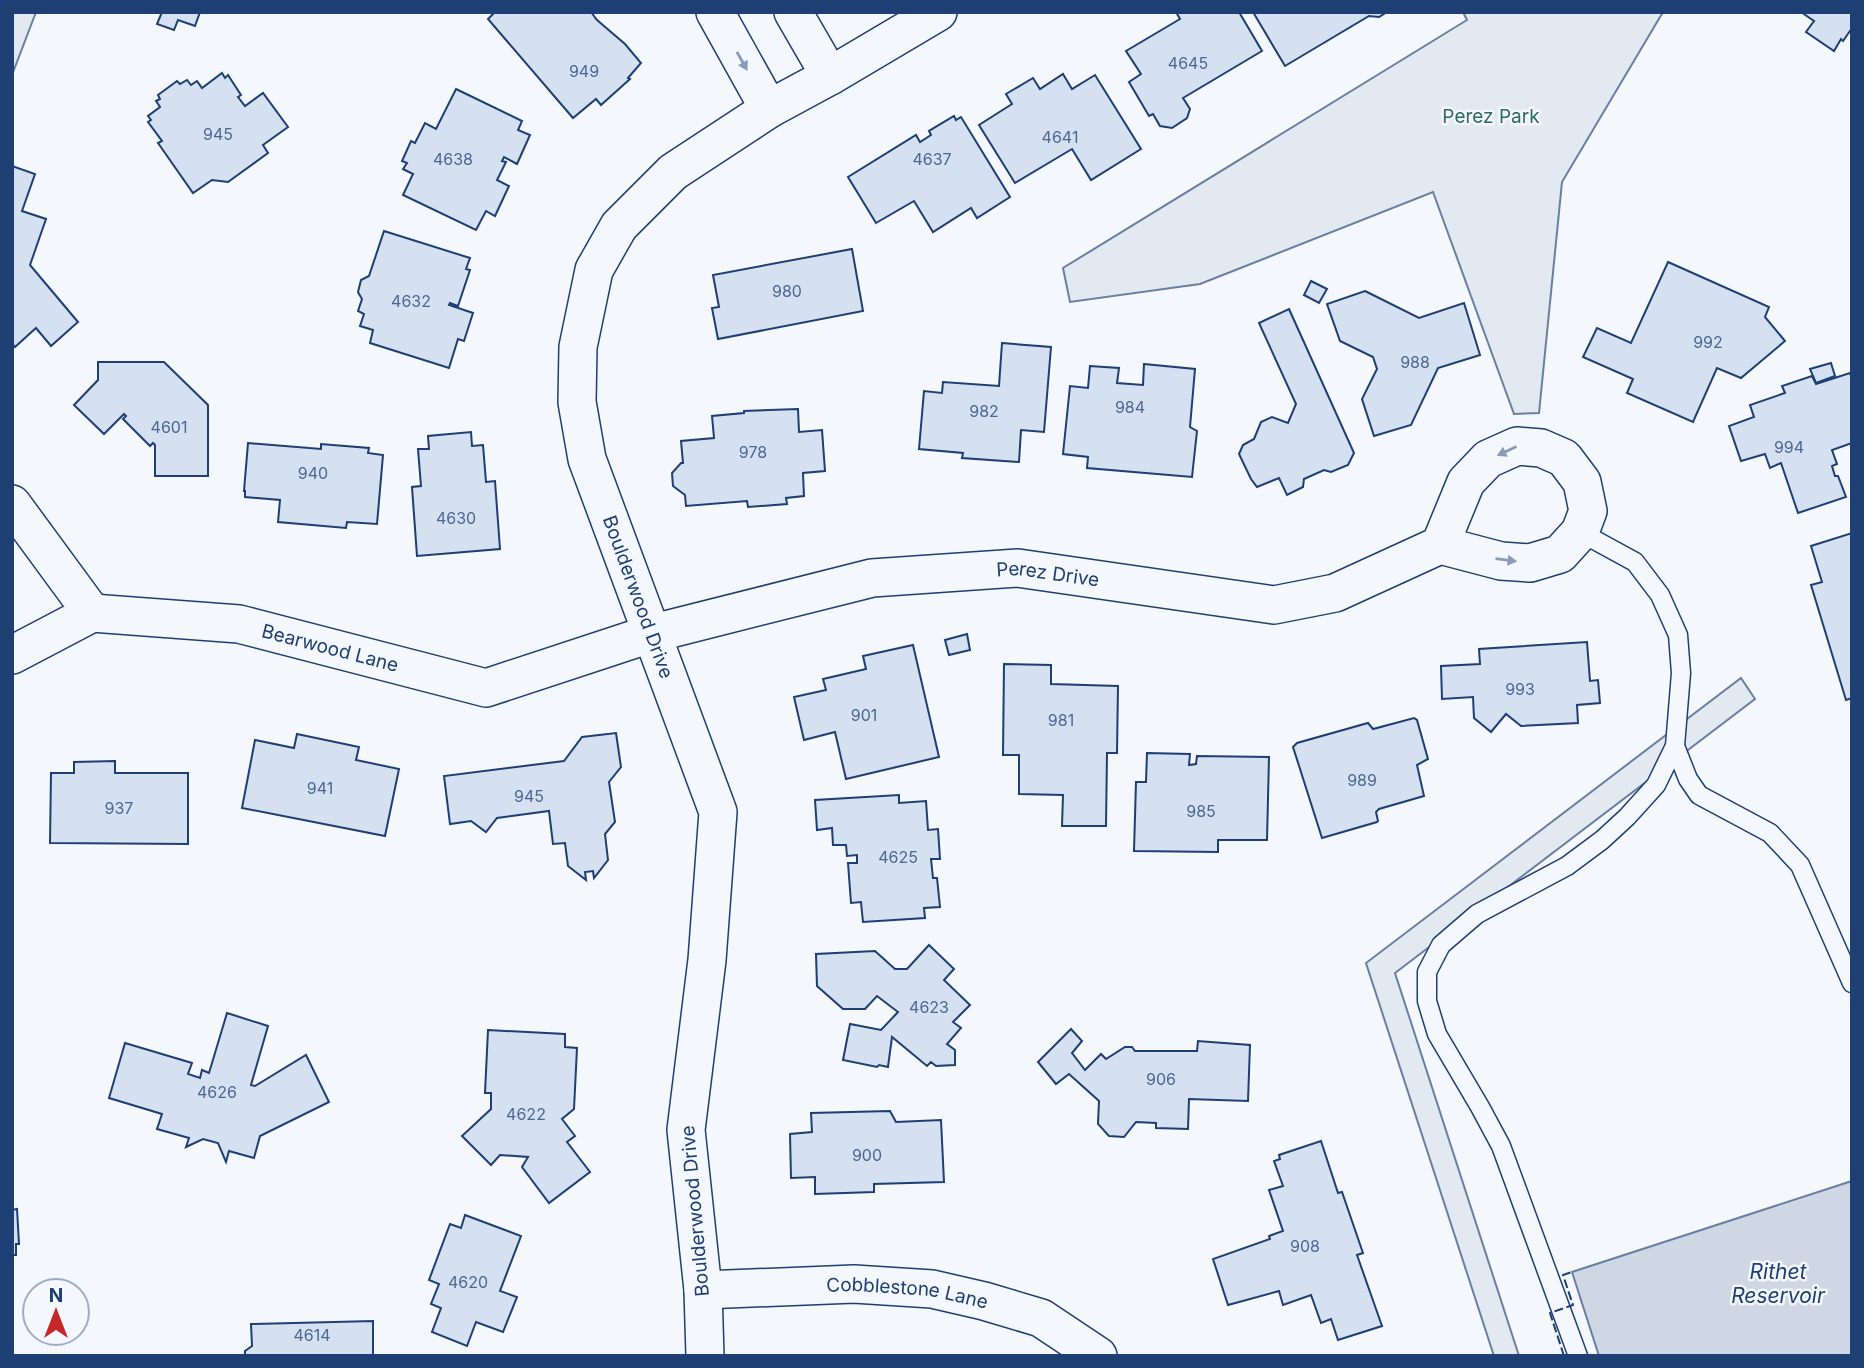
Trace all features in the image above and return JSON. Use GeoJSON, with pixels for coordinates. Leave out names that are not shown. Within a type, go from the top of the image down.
{"type":"FeatureCollection","features":[{"type":"Feature","properties":{"kind":"street"},"geometry":{"type":"LineString","coordinates":[[715,12],[769,109]]}},
{"type":"Feature","properties":{"kind":"street"},"geometry":{"type":"LineString","coordinates":[[793,12],[830,76]]}},
{"type":"Feature","properties":{"kind":"street","name":"Boulderwood Drive"},"geometry":{"type":"LineString","coordinates":[[705,1356],[702,1290],[686,1130],[706,960],[718,812],[587,459],[577,402],[578,347],[594,270],[620,226],[673,172],[769,109],[938,12]]}},
{"type":"Feature","properties":{"kind":"street"},"geometry":{"type":"LineString","coordinates":[[1517,446],[1541,448],[1564,458],[1582,482],[1588,511],[1580,532],[1560,554],[1530,563],[1501,561],[1440,545],[1466,482],[1488,459],[1517,446]]}},
{"type":"Feature","properties":{"kind":"street"},"geometry":{"type":"LineString","coordinates":[[12,503],[92,614],[12,655]]}},
{"type":"Feature","properties":{"kind":"street","name":"Perez Drive"},"geometry":{"type":"LineString","coordinates":[[650,634],[872,578],[1018,568],[1274,605],[1335,593],[1440,545]]}},
{"type":"Feature","properties":{"kind":"street","name":"Bearwood Lane"},"geometry":{"type":"LineString","coordinates":[[92,614],[239,624],[486,688],[650,634]]}},
{"type":"Feature","properties":{"kind":"street","name":"Cobblestone Lane"},"geometry":{"type":"LineString","coordinates":[[702,1290],[854,1284],[932,1289],[1041,1318],[1098,1356]]}},
{"type":"Feature","properties":{"kind":"lane"},"geometry":{"type":"LineString","coordinates":[[1578,1356],[1501,1146],[1437,1034],[1427,1001],[1427,972],[1441,945],[1476,914],[1567,866],[1602,840],[1656,785],[1675,746],[1681,673],[1678,635],[1660,594],[1636,562],[1580,532]]}},
{"type":"Feature","properties":{"kind":"lane"},"geometry":{"type":"LineString","coordinates":[[1675,746],[1688,779],[1699,794],[1770,833],[1800,866],[1852,983]]}},
{"type":"Feature","properties":{"kind":"green space"},"geometry":{"type":"Polygon","coordinates":[[[12,12],[36,12],[12,75],[12,12]]]}},
{"type":"Feature","properties":{"kind":"green space","name":"Perez Park"},"geometry":{"type":"Polygon","coordinates":[[[1463,12],[1663,12],[1562,182],[1539,413],[1514,414],[1433,192],[1200,284],[1070,302],[1063,268],[1467,20],[1463,12]]]}},
{"type":"Feature","properties":{"kind":"green space"},"geometry":{"type":"Polygon","coordinates":[[[1741,678],[1755,699],[1395,973],[1519,1356],[1494,1356],[1366,963],[1741,678]]]}},
{"type":"Feature","properties":{"kind":"water","name":"Rithet Reservoir"},"geometry":{"type":"Polygon","coordinates":[[[1852,1181],[1852,1356],[1599,1356],[1572,1272],[1852,1181]]]}},
{"type":"Feature","properties":{"kind":"building"},"geometry":{"type":"Polygon","coordinates":[[[162,12],[200,12],[195,26],[178,20],[174,30],[157,24],[162,12]]]}},
{"type":"Feature","properties":{"kind":"building"},"geometry":{"type":"Polygon","coordinates":[[[495,12],[591,12],[641,63],[628,78],[630,79],[601,105],[596,99],[573,118],[488,19],[495,12]]]}},
{"type":"Feature","properties":{"kind":"building"},"geometry":{"type":"Polygon","coordinates":[[[1176,12],[1239,12],[1262,51],[1183,98],[1190,109],[1187,118],[1172,128],[1160,126],[1153,114],[1149,116],[1129,82],[1141,74],[1126,51],[1180,19],[1176,12]]]}},
{"type":"Feature","properties":{"kind":"building"},"geometry":{"type":"Polygon","coordinates":[[[1253,12],[1387,12],[1379,17],[1369,16],[1285,66],[1253,12]]]}},
{"type":"Feature","properties":{"kind":"building"},"geometry":{"type":"Polygon","coordinates":[[[1801,12],[1852,12],[1852,28],[1834,51],[1806,32],[1814,21],[1801,12]]]}},
{"type":"Feature","properties":{"kind":"building"},"geometry":{"type":"Polygon","coordinates":[[[222,73],[225,78],[228,75],[245,106],[263,93],[288,127],[263,145],[268,153],[228,182],[212,180],[193,193],[158,143],[162,141],[148,122],[151,120],[148,116],[160,107],[156,101],[160,99],[158,95],[177,81],[180,84],[187,80],[191,85],[197,81],[202,88],[222,73]]]}},
{"type":"Feature","properties":{"kind":"building"},"geometry":{"type":"Polygon","coordinates":[[[1063,74],[1072,89],[1095,75],[1141,149],[1091,180],[1072,149],[1015,183],[979,125],[1012,104],[1006,94],[1033,78],[1040,89],[1063,74]]]}},
{"type":"Feature","properties":{"kind":"building"},"geometry":{"type":"Polygon","coordinates":[[[456,89],[522,121],[518,130],[530,135],[517,164],[504,157],[502,161],[506,162],[497,180],[509,186],[495,216],[486,211],[476,230],[403,195],[413,174],[403,169],[407,163],[402,161],[411,141],[415,143],[425,123],[436,129],[456,89]]]}},
{"type":"Feature","properties":{"kind":"building"},"geometry":{"type":"Polygon","coordinates":[[[954,116],[956,120],[961,117],[1010,197],[977,218],[971,208],[933,232],[914,201],[876,223],[848,177],[916,135],[920,142],[931,135],[929,131],[954,116]]]}},
{"type":"Feature","properties":{"kind":"building"},"geometry":{"type":"Polygon","coordinates":[[[12,166],[35,174],[22,211],[46,219],[30,265],[78,322],[51,346],[36,328],[15,347],[12,343],[12,166]]]}},
{"type":"Feature","properties":{"kind":"building"},"geometry":{"type":"Polygon","coordinates":[[[384,231],[470,258],[466,269],[470,270],[458,306],[449,305],[473,313],[464,341],[458,339],[449,368],[370,343],[373,330],[360,326],[364,314],[358,311],[362,299],[358,292],[361,280],[369,276],[384,231]]]}},
{"type":"Feature","properties":{"kind":"building"},"geometry":{"type":"Polygon","coordinates":[[[852,249],[863,311],[718,339],[712,308],[719,307],[713,275],[852,249]]]}},
{"type":"Feature","properties":{"kind":"building"},"geometry":{"type":"Polygon","coordinates":[[[1668,262],[1769,307],[1765,317],[1785,341],[1741,378],[1717,368],[1693,422],[1627,393],[1633,379],[1583,357],[1597,328],[1631,343],[1668,262]]]}},
{"type":"Feature","properties":{"kind":"building"},"geometry":{"type":"Polygon","coordinates":[[[1311,281],[1327,289],[1319,303],[1304,295],[1311,281]]]}},
{"type":"Feature","properties":{"kind":"building"},"geometry":{"type":"Polygon","coordinates":[[[1365,291],[1419,318],[1464,303],[1480,355],[1438,368],[1411,425],[1374,436],[1362,399],[1377,369],[1373,357],[1340,341],[1327,304],[1365,291]]]}},
{"type":"Feature","properties":{"kind":"building"},"geometry":{"type":"Polygon","coordinates":[[[1289,309],[1354,453],[1348,465],[1331,472],[1324,470],[1304,479],[1303,487],[1287,495],[1279,478],[1257,487],[1239,454],[1243,445],[1254,439],[1261,422],[1272,417],[1288,423],[1296,404],[1259,323],[1289,309]]]}},
{"type":"Feature","properties":{"kind":"building"},"geometry":{"type":"Polygon","coordinates":[[[1002,343],[1051,347],[1044,432],[1021,430],[1019,462],[962,458],[963,453],[919,449],[924,391],[942,393],[943,382],[999,386],[1002,343]]]}},
{"type":"Feature","properties":{"kind":"building"},"geometry":{"type":"Polygon","coordinates":[[[98,362],[164,362],[208,405],[208,476],[155,476],[155,445],[153,443],[150,446],[123,419],[126,416],[124,414],[104,434],[74,405],[98,380],[98,362]]]}},
{"type":"Feature","properties":{"kind":"building"},"geometry":{"type":"Polygon","coordinates":[[[1831,363],[1835,376],[1816,383],[1810,369],[1831,363]]]}},
{"type":"Feature","properties":{"kind":"building"},"geometry":{"type":"Polygon","coordinates":[[[1144,364],[1195,369],[1190,427],[1197,431],[1192,477],[1087,468],[1088,457],[1063,454],[1070,386],[1088,388],[1090,366],[1119,368],[1117,383],[1143,385],[1144,364]]]}},
{"type":"Feature","properties":{"kind":"building"},"geometry":{"type":"Polygon","coordinates":[[[1850,373],[1852,443],[1832,450],[1837,464],[1832,466],[1846,497],[1798,513],[1781,463],[1770,468],[1765,454],[1741,461],[1729,426],[1754,417],[1750,405],[1785,393],[1782,386],[1812,376],[1816,384],[1850,373]]]}},
{"type":"Feature","properties":{"kind":"building"},"geometry":{"type":"Polygon","coordinates":[[[798,409],[799,432],[822,430],[825,471],[803,473],[804,496],[786,498],[787,504],[748,507],[747,501],[686,506],[685,495],[673,486],[672,473],[683,463],[681,441],[714,438],[712,416],[744,411],[798,409]]]}},
{"type":"Feature","properties":{"kind":"building"},"geometry":{"type":"Polygon","coordinates":[[[471,432],[472,446],[483,445],[486,482],[495,481],[500,549],[417,556],[412,487],[421,486],[418,449],[429,449],[428,436],[471,432]]]}},
{"type":"Feature","properties":{"kind":"building"},"geometry":{"type":"Polygon","coordinates":[[[248,443],[321,449],[321,444],[369,448],[368,453],[383,455],[377,524],[347,522],[346,528],[278,522],[280,500],[245,497],[248,443]]]}},
{"type":"Feature","properties":{"kind":"building"},"geometry":{"type":"Polygon","coordinates":[[[1852,533],[1852,698],[1846,700],[1811,585],[1822,582],[1811,546],[1852,533]]]}},
{"type":"Feature","properties":{"kind":"building"},"geometry":{"type":"Polygon","coordinates":[[[967,634],[970,650],[949,655],[945,640],[967,634]]]}},
{"type":"Feature","properties":{"kind":"building"},"geometry":{"type":"Polygon","coordinates":[[[1587,642],[1590,681],[1598,680],[1600,703],[1577,705],[1578,723],[1521,726],[1506,714],[1491,732],[1474,718],[1473,697],[1442,699],[1441,666],[1480,664],[1479,649],[1587,642]]]}},
{"type":"Feature","properties":{"kind":"building"},"geometry":{"type":"Polygon","coordinates":[[[913,645],[939,757],[846,779],[835,732],[804,740],[794,697],[826,690],[823,679],[866,669],[863,656],[913,645]]]}},
{"type":"Feature","properties":{"kind":"building"},"geometry":{"type":"Polygon","coordinates":[[[1004,664],[1051,665],[1051,684],[1118,686],[1117,753],[1107,753],[1106,826],[1062,826],[1063,795],[1019,794],[1019,755],[1003,755],[1004,664]]]}},
{"type":"Feature","properties":{"kind":"building"},"geometry":{"type":"Polygon","coordinates":[[[1414,718],[1417,720],[1428,759],[1417,765],[1424,796],[1379,809],[1376,812],[1377,822],[1322,838],[1293,747],[1297,743],[1368,723],[1373,729],[1414,718]]]}},
{"type":"Feature","properties":{"kind":"building"},"geometry":{"type":"Polygon","coordinates":[[[616,733],[621,767],[609,782],[615,822],[605,834],[608,860],[594,878],[593,871],[585,872],[586,880],[568,866],[565,843],[553,844],[549,811],[497,818],[486,832],[471,821],[450,824],[444,776],[564,761],[582,737],[616,733]]]}},
{"type":"Feature","properties":{"kind":"building"},"geometry":{"type":"Polygon","coordinates":[[[297,734],[359,747],[356,760],[399,769],[385,836],[242,808],[255,740],[294,748],[297,734]]]}},
{"type":"Feature","properties":{"kind":"building"},"geometry":{"type":"Polygon","coordinates":[[[1147,753],[1190,754],[1189,765],[1196,764],[1197,756],[1269,757],[1267,840],[1218,840],[1218,852],[1134,851],[1136,782],[1146,782],[1147,753]]]}},
{"type":"Feature","properties":{"kind":"building"},"geometry":{"type":"Polygon","coordinates":[[[115,761],[115,773],[188,773],[188,844],[50,843],[51,773],[74,773],[74,762],[115,761]]]}},
{"type":"Feature","properties":{"kind":"building"},"geometry":{"type":"Polygon","coordinates":[[[899,795],[899,803],[926,801],[928,830],[938,829],[940,859],[931,859],[933,878],[937,878],[940,907],[924,908],[925,918],[863,922],[861,902],[851,903],[848,863],[857,863],[857,855],[847,856],[846,845],[833,845],[832,828],[817,830],[815,800],[899,795]]]}},
{"type":"Feature","properties":{"kind":"building"},"geometry":{"type":"Polygon","coordinates":[[[929,945],[954,969],[944,980],[970,1005],[953,1022],[961,1028],[947,1044],[955,1050],[955,1065],[936,1066],[931,1062],[927,1066],[892,1037],[888,1067],[843,1060],[850,1024],[881,1030],[898,1012],[877,996],[865,1009],[843,1009],[817,986],[816,954],[875,951],[895,969],[907,969],[929,945]]]}},
{"type":"Feature","properties":{"kind":"building"},"geometry":{"type":"Polygon","coordinates":[[[227,1013],[268,1026],[251,1085],[255,1086],[306,1055],[329,1102],[260,1136],[254,1158],[229,1151],[226,1162],[218,1143],[203,1139],[186,1147],[189,1138],[157,1129],[162,1114],[109,1098],[125,1043],[192,1063],[188,1074],[200,1078],[202,1070],[209,1073],[227,1013]]]}},
{"type":"Feature","properties":{"kind":"building"},"geometry":{"type":"Polygon","coordinates":[[[1071,1029],[1082,1041],[1072,1053],[1085,1070],[1101,1054],[1106,1059],[1125,1047],[1132,1047],[1135,1051],[1197,1051],[1198,1041],[1250,1045],[1248,1101],[1189,1099],[1188,1129],[1156,1128],[1156,1123],[1136,1122],[1124,1137],[1109,1136],[1098,1124],[1099,1101],[1069,1074],[1056,1084],[1038,1062],[1071,1029]]]}},
{"type":"Feature","properties":{"kind":"building"},"geometry":{"type":"Polygon","coordinates":[[[488,1030],[565,1034],[565,1047],[577,1048],[574,1109],[562,1119],[575,1136],[567,1142],[590,1172],[549,1203],[522,1167],[528,1157],[500,1155],[491,1165],[462,1136],[491,1109],[491,1093],[485,1093],[488,1030]]]}},
{"type":"Feature","properties":{"kind":"building"},"geometry":{"type":"Polygon","coordinates":[[[890,1111],[896,1122],[941,1120],[944,1182],[874,1184],[874,1192],[815,1194],[815,1177],[791,1178],[790,1134],[812,1132],[811,1113],[890,1111]]]}},
{"type":"Feature","properties":{"kind":"building"},"geometry":{"type":"Polygon","coordinates":[[[1321,1141],[1338,1193],[1342,1192],[1363,1253],[1357,1255],[1382,1326],[1338,1340],[1331,1319],[1321,1323],[1311,1295],[1283,1305],[1279,1291],[1228,1305],[1213,1259],[1270,1239],[1269,1236],[1283,1231],[1269,1190],[1283,1186],[1274,1161],[1280,1159],[1279,1155],[1321,1141]]]}},
{"type":"Feature","properties":{"kind":"building"},"geometry":{"type":"Polygon","coordinates":[[[17,1209],[19,1244],[16,1244],[16,1255],[12,1255],[12,1210],[17,1209]]]}},
{"type":"Feature","properties":{"kind":"building"},"geometry":{"type":"Polygon","coordinates":[[[465,1215],[521,1236],[500,1291],[517,1297],[503,1332],[476,1322],[467,1346],[432,1332],[441,1308],[431,1304],[439,1284],[429,1280],[450,1224],[461,1228],[465,1215]]]}},
{"type":"Feature","properties":{"kind":"building"},"geometry":{"type":"Polygon","coordinates":[[[373,1321],[373,1356],[245,1356],[245,1351],[252,1346],[251,1324],[373,1321]]]}},
{"type":"Feature","properties":{"kind":"fence"},"geometry":{"type":"LineString","coordinates":[[1564,1356],[1550,1313],[1573,1305],[1563,1275],[1572,1272]]}}]}
